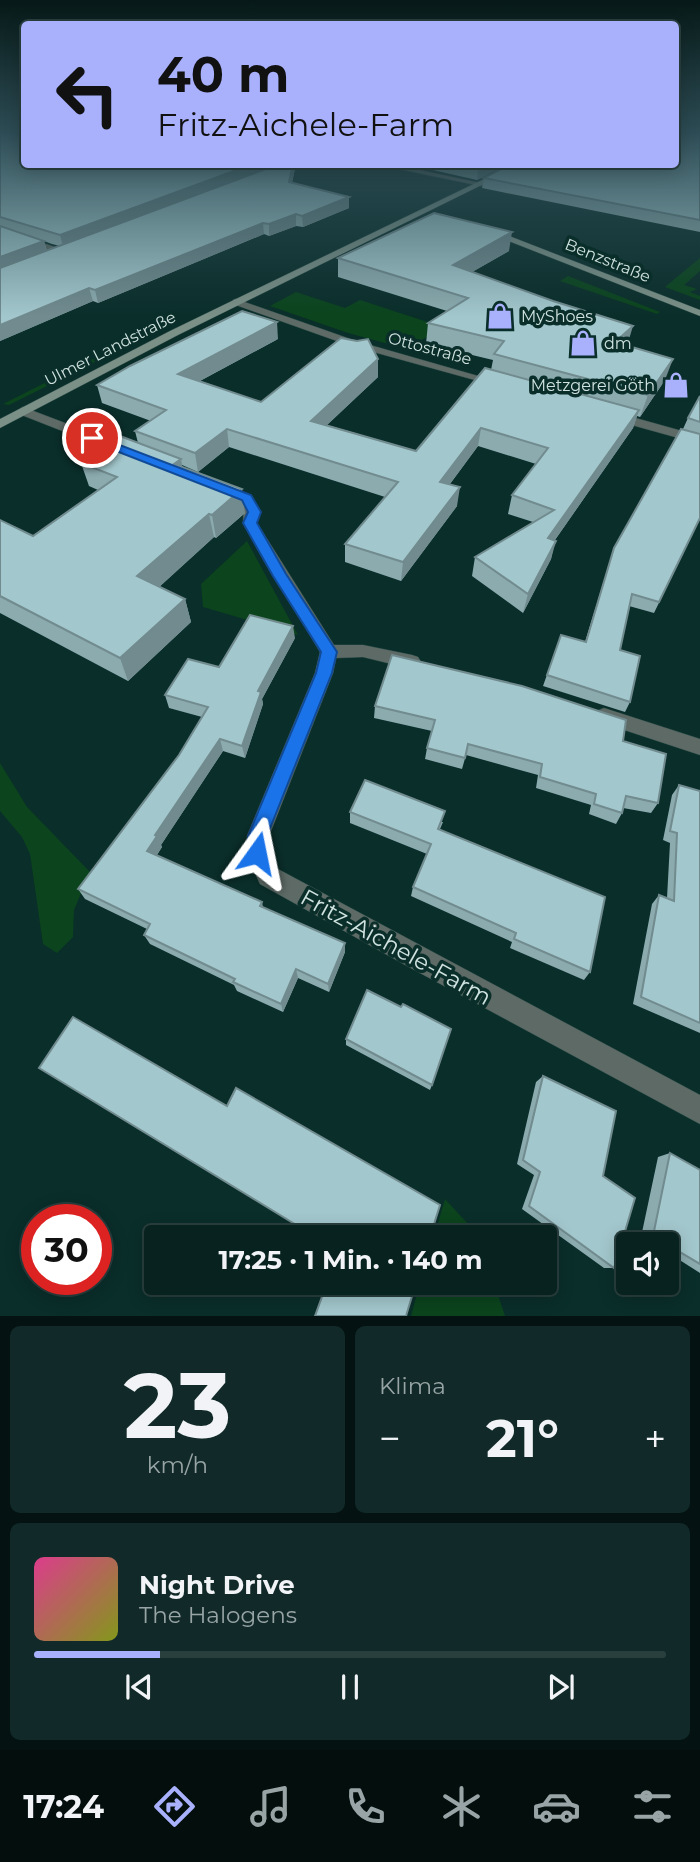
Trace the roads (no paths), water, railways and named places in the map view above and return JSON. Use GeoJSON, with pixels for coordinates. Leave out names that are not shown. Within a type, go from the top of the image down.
{"type":"FeatureCollection","features":[{"type":"Feature","properties":{"kind":"street","name":"Ulmer Landstraße"},"geometry":{"type":"LineString","coordinates":[[0,424],[236,302],[460,194]]}},
{"type":"Feature","properties":{"kind":"street"},"geometry":{"type":"LineString","coordinates":[[423,213],[440,217]]}},
{"type":"Feature","properties":{"kind":"street","name":"Benzstraße"},"geometry":{"type":"LineString","coordinates":[[484,229],[508,236],[700,313]]}},
{"type":"Feature","properties":{"kind":"street"},"geometry":{"type":"LineString","coordinates":[[0,231],[64,253]]}},
{"type":"Feature","properties":{"kind":"street"},"geometry":{"type":"LineString","coordinates":[[51,258],[74,248]]}},
{"type":"Feature","properties":{"kind":"street","name":"Ottostraße"},"geometry":{"type":"LineString","coordinates":[[236,302],[352,343],[506,385]]}},
{"type":"Feature","properties":{"kind":"street"},"geometry":{"type":"LineString","coordinates":[[23,411],[144,458]]}},
{"type":"Feature","properties":{"kind":"street"},"geometry":{"type":"LineString","coordinates":[[596,411],[700,440]]}},
{"type":"Feature","properties":{"kind":"street"},"geometry":{"type":"LineString","coordinates":[[208,483],[247,498],[252,504],[254,512],[250,523],[329,652],[363,651],[431,667]]}},
{"type":"Feature","properties":{"kind":"street","name":"Fritz-Aichele-Farm"},"geometry":{"type":"LineString","coordinates":[[329,652],[324,673],[258,836],[257,853],[268,876],[700,1110]]}},
{"type":"Feature","properties":{"kind":"street"},"geometry":{"type":"LineString","coordinates":[[587,710],[700,747]]}},
{"type":"Feature","properties":{"kind":"place","name":"MyShoes"},"geometry":{"type":"Point","coordinates":[500,316]}},
{"type":"Feature","properties":{"kind":"place","name":"dm"},"geometry":{"type":"Point","coordinates":[583,343]}},
{"type":"Feature","properties":{"kind":"place","name":"Metzgerei Göth"},"geometry":{"type":"Point","coordinates":[676,385]}}]}
